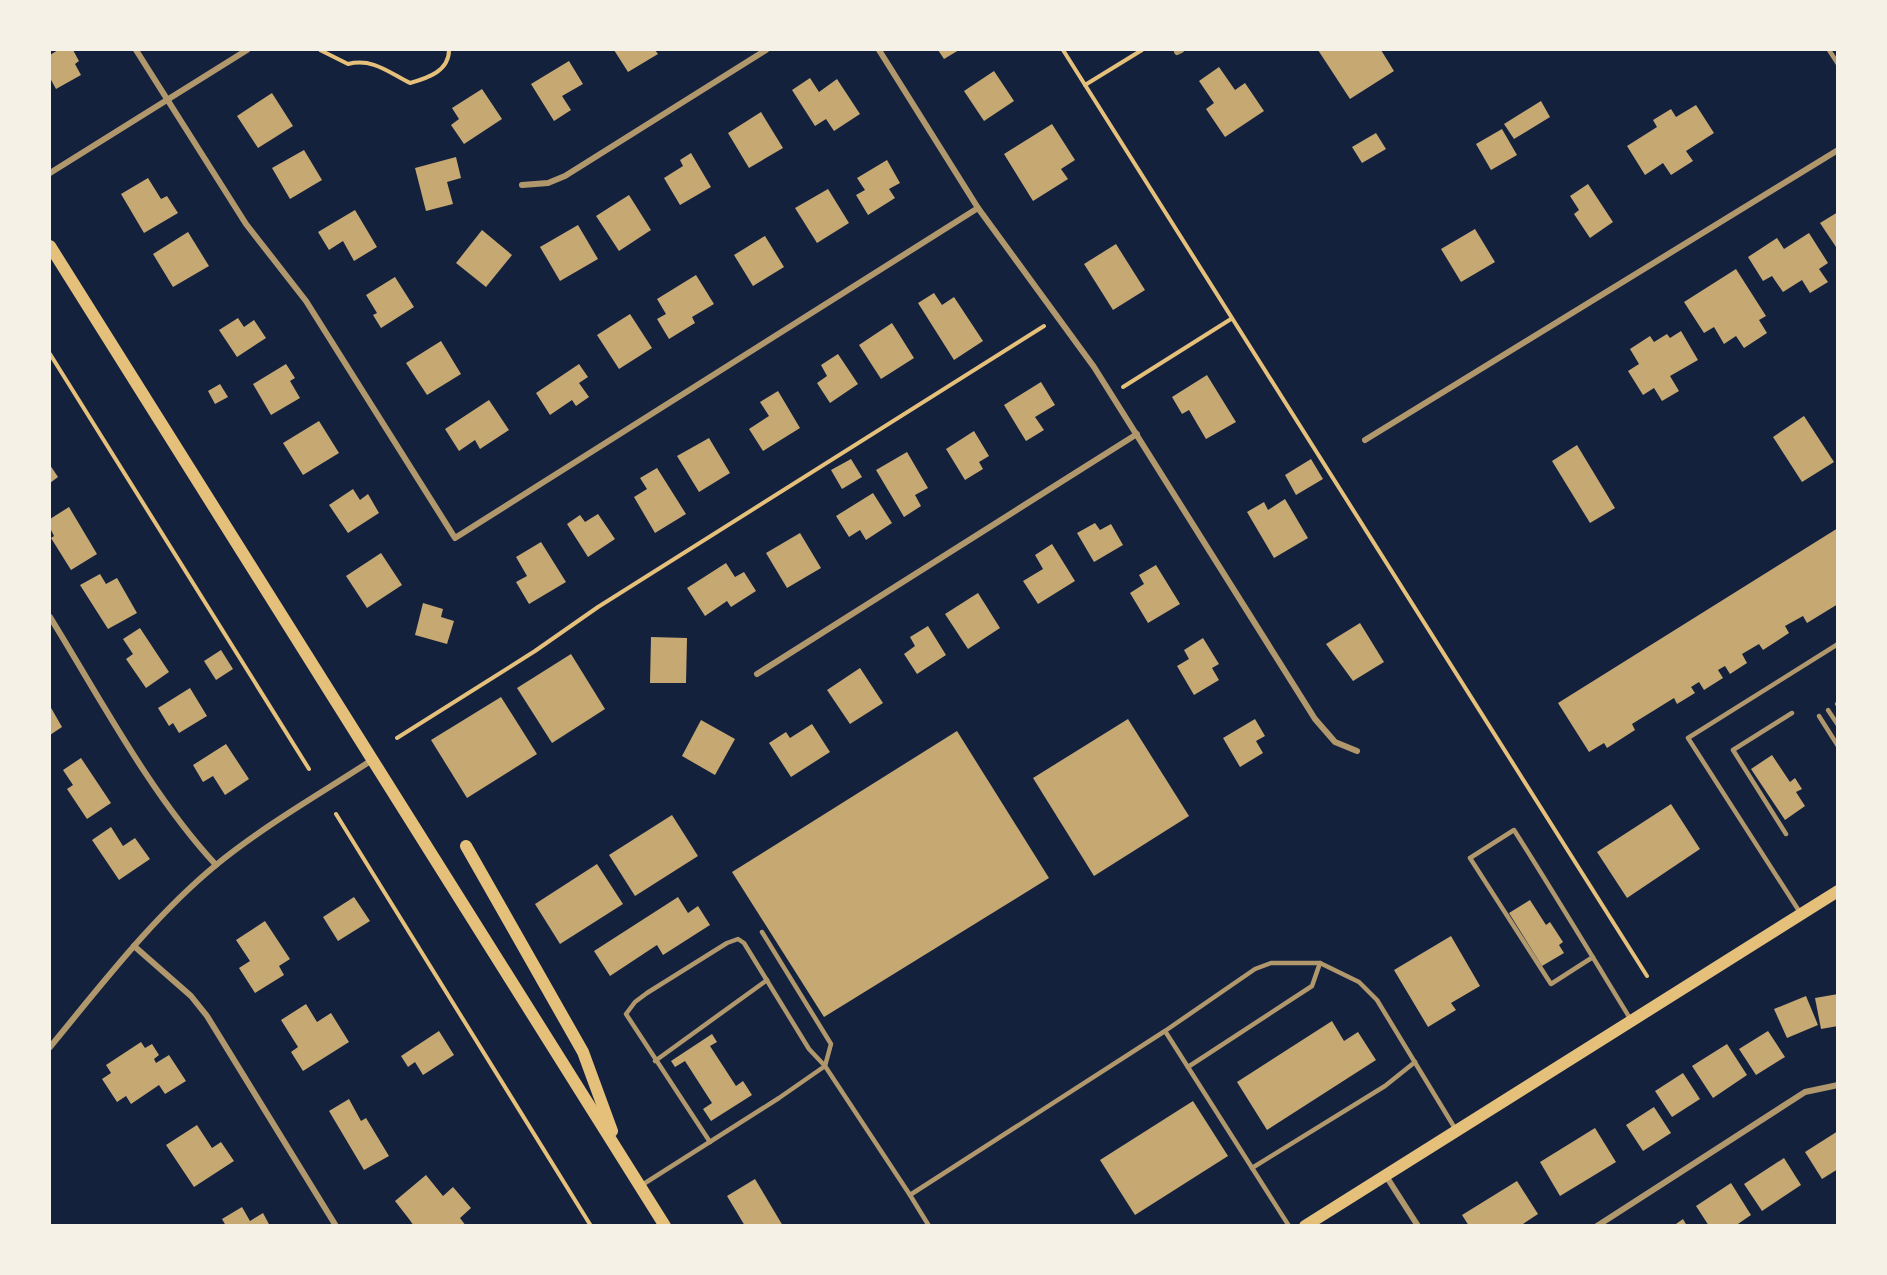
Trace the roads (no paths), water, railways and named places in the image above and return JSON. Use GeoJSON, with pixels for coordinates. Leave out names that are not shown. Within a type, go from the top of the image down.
{"type":"FeatureCollection","features":[{"type":"Feature","properties":{"kind":"main road"},"geometry":{"type":"LineString","coordinates":[[50,246],[665,1226]]}},
{"type":"Feature","properties":{"kind":"main road"},"geometry":{"type":"LineString","coordinates":[[466,846],[583,1052],[620,1155]]}},
{"type":"Feature","properties":{"kind":"main road"},"geometry":{"type":"LineString","coordinates":[[1305,1226],[1838,891]]}},
{"type":"Feature","properties":{"kind":"street"},"geometry":{"type":"LineString","coordinates":[[136,50],[246,224],[306,300],[455,538],[978,208]]}},
{"type":"Feature","properties":{"kind":"street"},"geometry":{"type":"LineString","coordinates":[[50,173],[247,50]]}},
{"type":"Feature","properties":{"kind":"street"},"geometry":{"type":"LineString","coordinates":[[522,185],[548,183],[565,176],[766,50]]}},
{"type":"Feature","properties":{"kind":"street"},"geometry":{"type":"LineString","coordinates":[[879,50],[978,208],[1077,341],[1315,719],[1335,742],[1357,751]]}},
{"type":"Feature","properties":{"kind":"street"},"geometry":{"type":"LineString","coordinates":[[1365,440],[1838,150]]}},
{"type":"Feature","properties":{"kind":"street"},"geometry":{"type":"LineString","coordinates":[[757,674],[1137,434]]}},
{"type":"Feature","properties":{"kind":"street"},"geometry":{"type":"LineString","coordinates":[[50,617],[155,786],[197,844],[216,865]]}},
{"type":"Feature","properties":{"kind":"street"},"geometry":{"type":"LineString","coordinates":[[50,1047],[134,946],[216,865],[269,826],[372,760]]}},
{"type":"Feature","properties":{"kind":"street"},"geometry":{"type":"LineString","coordinates":[[134,946],[191,996],[207,1016],[336,1226]]}},
{"type":"Feature","properties":{"kind":"street"},"geometry":{"type":"LineString","coordinates":[[1597,1226],[1805,1092],[1838,1085]]}},
{"type":"Feature","properties":{"kind":"street"},"geometry":{"type":"LineString","coordinates":[[1385,1174],[1418,1226]]}},
{"type":"Feature","properties":{"kind":"lane"},"geometry":{"type":"LineString","coordinates":[[1829,50],[1838,64]]}},
{"type":"Feature","properties":{"kind":"lane"},"geometry":{"type":"LineString","coordinates":[[1801,914],[1688,738],[1838,644]]}},
{"type":"Feature","properties":{"kind":"lane"},"geometry":{"type":"LineString","coordinates":[[1828,710],[1838,724]]}},
{"type":"Feature","properties":{"kind":"lane"},"geometry":{"type":"LineString","coordinates":[[1786,834],[1733,750],[1792,713]]}},
{"type":"Feature","properties":{"kind":"lane"},"geometry":{"type":"LineString","coordinates":[[1819,716],[1838,746]]}},
{"type":"Feature","properties":{"kind":"lane"},"geometry":{"type":"LineString","coordinates":[[1593,957],[1551,984],[1470,858],[1514,830],[1593,957],[1631,1020]]}},
{"type":"Feature","properties":{"kind":"lane"},"geometry":{"type":"LineString","coordinates":[[640,1187],[825,1065],[831,1044],[762,932]]}},
{"type":"Feature","properties":{"kind":"lane"},"geometry":{"type":"LineString","coordinates":[[710,1142],[626,1014],[635,1002],[727,943],[738,939],[744,943],[809,1049],[825,1065],[929,1226]]}},
{"type":"Feature","properties":{"kind":"lane"},"geometry":{"type":"LineString","coordinates":[[910,1195],[1165,1031],[1255,969],[1271,963],[1320,963],[1359,982],[1377,1000],[1456,1130]]}},
{"type":"Feature","properties":{"kind":"lane"},"geometry":{"type":"LineString","coordinates":[[1188,1067],[1312,986],[1320,963]]}},
{"type":"Feature","properties":{"kind":"lane"},"geometry":{"type":"LineString","coordinates":[[655,1061],[767,980]]}},
{"type":"Feature","properties":{"kind":"lane"},"geometry":{"type":"LineString","coordinates":[[1165,1031],[1289,1226]]}},
{"type":"Feature","properties":{"kind":"lane"},"geometry":{"type":"LineString","coordinates":[[1252,1168],[1385,1086],[1415,1062]]}}]}
